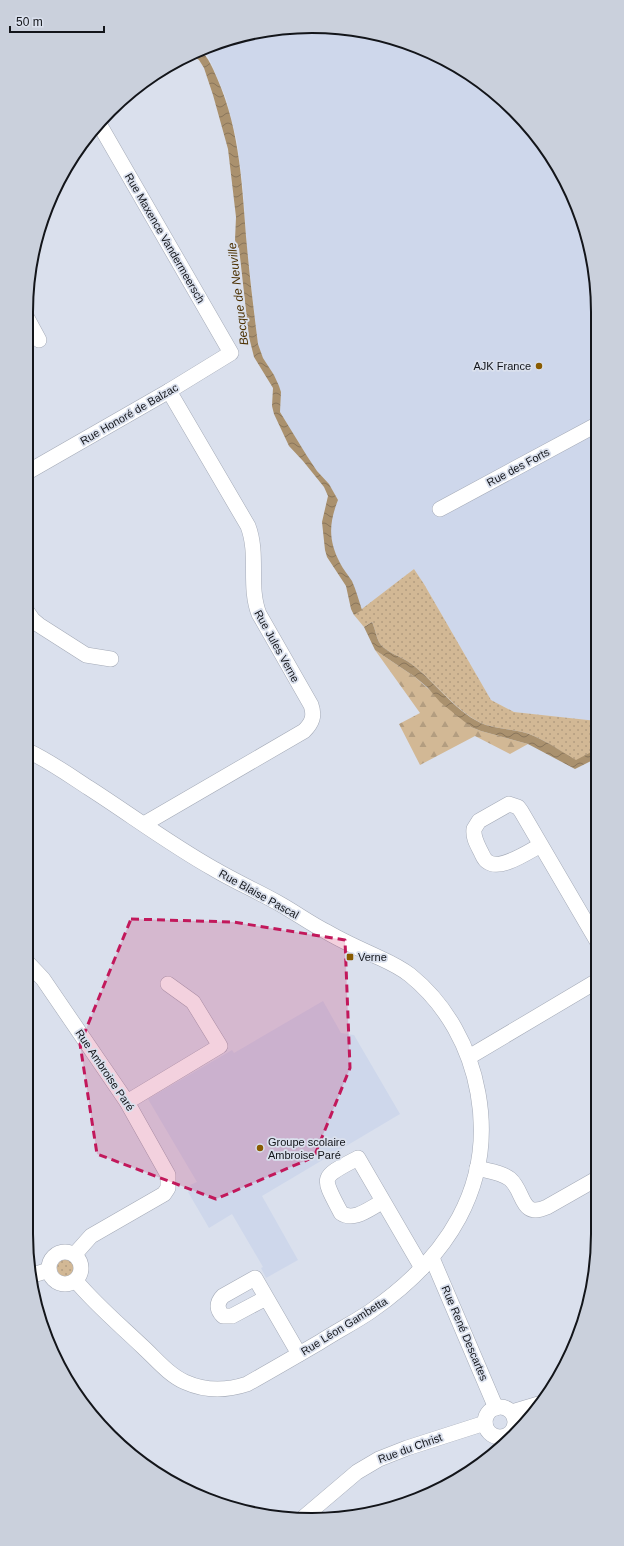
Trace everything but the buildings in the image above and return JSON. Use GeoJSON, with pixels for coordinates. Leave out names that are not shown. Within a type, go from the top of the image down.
{"type":"FeatureCollection","features":[{"type":"Feature","properties":{"kind":"street","name":"Rue Maxence Vandermeersch"},"geometry":{"type":"LineString","coordinates":[[102,128],[231,353]]}},
{"type":"Feature","properties":{"kind":"street"},"geometry":{"type":"LineString","coordinates":[[33,329],[39,340]]}},
{"type":"Feature","properties":{"kind":"street","name":"Rue Honoré de Balzac"},"geometry":{"type":"LineString","coordinates":[[33,469],[169,391],[231,353]]}},
{"type":"Feature","properties":{"kind":"street","name":"Rue Jules Verne"},"geometry":{"type":"LineString","coordinates":[[144,824],[294,737],[309,726],[313,716],[311,705],[258,614],[255,604],[254,546],[248,526],[169,391]]}},
{"type":"Feature","properties":{"kind":"street","name":"Rue des Forts"},"geometry":{"type":"LineString","coordinates":[[440,509],[591,428]]}},
{"type":"Feature","properties":{"kind":"street"},"geometry":{"type":"LineString","coordinates":[[33,620],[86,655],[111,659]]}},
{"type":"Feature","properties":{"kind":"street","name":"Rue Blaise Pascal"},"geometry":{"type":"LineString","coordinates":[[33,754],[58,767],[204,863],[231,879],[278,903],[326,932],[410,974],[442,1008],[458,1033],[469,1057]]}},
{"type":"Feature","properties":{"kind":"street"},"geometry":{"type":"LineString","coordinates":[[541,844],[507,863],[494,865],[485,860],[475,841],[474,829],[479,821],[509,804],[514,805],[521,811],[541,844],[591,931]]}},
{"type":"Feature","properties":{"kind":"street","name":"Rue Ambroise Paré"},"geometry":{"type":"LineString","coordinates":[[33,968],[43,979],[127,1102],[168,1175],[168,1188],[164,1194],[91,1236],[75,1254]]}},
{"type":"Feature","properties":{"kind":"street"},"geometry":{"type":"LineString","coordinates":[[127,1102],[220,1046],[193,1002],[168,984]]}},
{"type":"Feature","properties":{"kind":"street"},"geometry":{"type":"LineString","coordinates":[[469,1057],[591,985]]}},
{"type":"Feature","properties":{"kind":"street","name":"Rue Léon Gambetta"},"geometry":{"type":"LineString","coordinates":[[76,1281],[94,1301],[176,1377],[194,1386],[211,1389],[239,1387],[247,1384],[372,1310],[393,1294],[427,1263],[450,1234],[463,1211],[477,1168],[482,1131],[476,1081],[469,1057]]}},
{"type":"Feature","properties":{"kind":"street"},"geometry":{"type":"LineString","coordinates":[[477,1168],[504,1176],[511,1180],[524,1203],[529,1208],[534,1210],[540,1210],[547,1207],[591,1182]]}},
{"type":"Feature","properties":{"kind":"street","name":"Rue René Descartes"},"geometry":{"type":"LineString","coordinates":[[382,1202],[427,1263],[496,1408]]}},
{"type":"Feature","properties":{"kind":"street"},"geometry":{"type":"LineString","coordinates":[[62,1252],[75,1254],[82,1265],[81,1274],[76,1281],[68,1284],[59,1283],[52,1278],[49,1270],[50,1262],[55,1255],[62,1252]]}},
{"type":"Feature","properties":{"kind":"street"},"geometry":{"type":"LineString","coordinates":[[36,1274],[49,1270]]}},
{"type":"Feature","properties":{"kind":"street"},"geometry":{"type":"LineString","coordinates":[[266,1298],[299,1354]]}},
{"type":"Feature","properties":{"kind":"street"},"geometry":{"type":"LineString","coordinates":[[512,1412],[532,1405]]}},
{"type":"Feature","properties":{"kind":"street"},"geometry":{"type":"LineString","coordinates":[[501,1439],[491,1434],[488,1430],[485,1423],[488,1414],[496,1408],[506,1408],[512,1412],[515,1419],[515,1425]]}},
{"type":"Feature","properties":{"kind":"street","name":"Rue du Christ"},"geometry":{"type":"LineString","coordinates":[[309,1513],[357,1472],[379,1459],[407,1448],[485,1423]]}},
{"type":"Feature","properties":{"kind":"highlighted area"},"geometry":{"type":"Polygon","coordinates":[[[131,919],[233,922],[345,940],[350,1068],[314,1157],[216,1199],[97,1154],[80,1044],[131,919]]]}},
{"type":"Feature","properties":{"kind":"shaded area"},"geometry":{"type":"Polygon","coordinates":[[[312,33],[348,35],[366,38],[402,48],[419,54],[452,70],[496,102],[522,128],[554,173],[570,205],[576,222],[586,258],[589,276],[591,312],[591,720],[514,712],[491,700],[414,569],[362,610],[352,582],[339,562],[332,546],[330,525],[331,516],[338,500],[329,484],[317,471],[307,456],[280,412],[281,392],[274,375],[263,358],[258,344],[237,141],[226,98],[208,56],[205,54],[258,38],[276,35],[312,33]]]}},
{"type":"Feature","properties":{"kind":"shaded area","name":"Groupe scolaire Ambroise Paré"},"geometry":{"type":"Polygon","coordinates":[[[323,1001],[341,1033],[354,1035],[400,1114],[262,1196],[298,1260],[266,1278],[261,1268],[263,1267],[232,1214],[209,1228],[188,1192],[193,1189],[190,1185],[197,1182],[148,1099],[232,1050],[234,1053],[323,1001]]]}},
{"type":"Feature","properties":{"kind":"green space"},"geometry":{"type":"Polygon","coordinates":[[[414,569],[491,700],[514,712],[591,720],[591,752],[576,761],[550,744],[534,736],[522,732],[492,727],[476,720],[457,707],[423,673],[407,661],[383,647],[377,639],[372,622],[364,627],[354,615],[414,569]]]}},
{"type":"Feature","properties":{"kind":"green space"},"geometry":{"type":"Polygon","coordinates":[[[375,650],[415,677],[471,727],[528,744],[510,754],[475,736],[420,765],[399,724],[420,713],[375,650]]]}},
{"type":"Feature","properties":{"kind":"green space"},"geometry":{"type":"Polygon","coordinates":[[[66,1259],[72,1262],[75,1268],[72,1274],[66,1277],[60,1274],[57,1268],[60,1262],[66,1259]]]}},
{"type":"Feature","properties":{"kind":"water"},"geometry":{"type":"Polygon","coordinates":[[[204,54],[212,66],[225,98],[236,140],[242,182],[248,259],[258,344],[263,358],[274,375],[281,392],[280,412],[307,456],[317,471],[329,484],[338,500],[333,516],[331,532],[333,547],[340,563],[352,581],[362,610],[354,615],[351,609],[346,586],[327,557],[325,550],[322,522],[328,496],[324,487],[289,446],[274,414],[272,406],[273,388],[254,357],[249,337],[239,248],[237,247],[235,240],[236,217],[228,149],[213,95],[204,68],[196,58],[204,54]]]}},
{"type":"Feature","properties":{"kind":"water"},"geometry":{"type":"Polygon","coordinates":[[[372,622],[377,639],[383,647],[407,661],[423,673],[457,707],[476,720],[492,727],[522,732],[534,736],[576,760],[591,752],[591,761],[575,769],[528,744],[471,727],[440,702],[427,687],[415,677],[375,650],[364,627],[372,622]]]}},
{"type":"Feature","properties":{"kind":"place","name":"AJK France"},"geometry":{"type":"Point","coordinates":[539,366]}},
{"type":"Feature","properties":{"kind":"place","name":"Verne"},"geometry":{"type":"Point","coordinates":[350,957]}},
{"type":"Feature","properties":{"kind":"place","name":"Groupe scolaire Ambroise Paré"},"geometry":{"type":"Point","coordinates":[260,1148]}},
{"type":"Feature","properties":{"kind":"water label","name":"Becque de Neuville"},"geometry":{"type":"Point","coordinates":[238,294]}}]}
